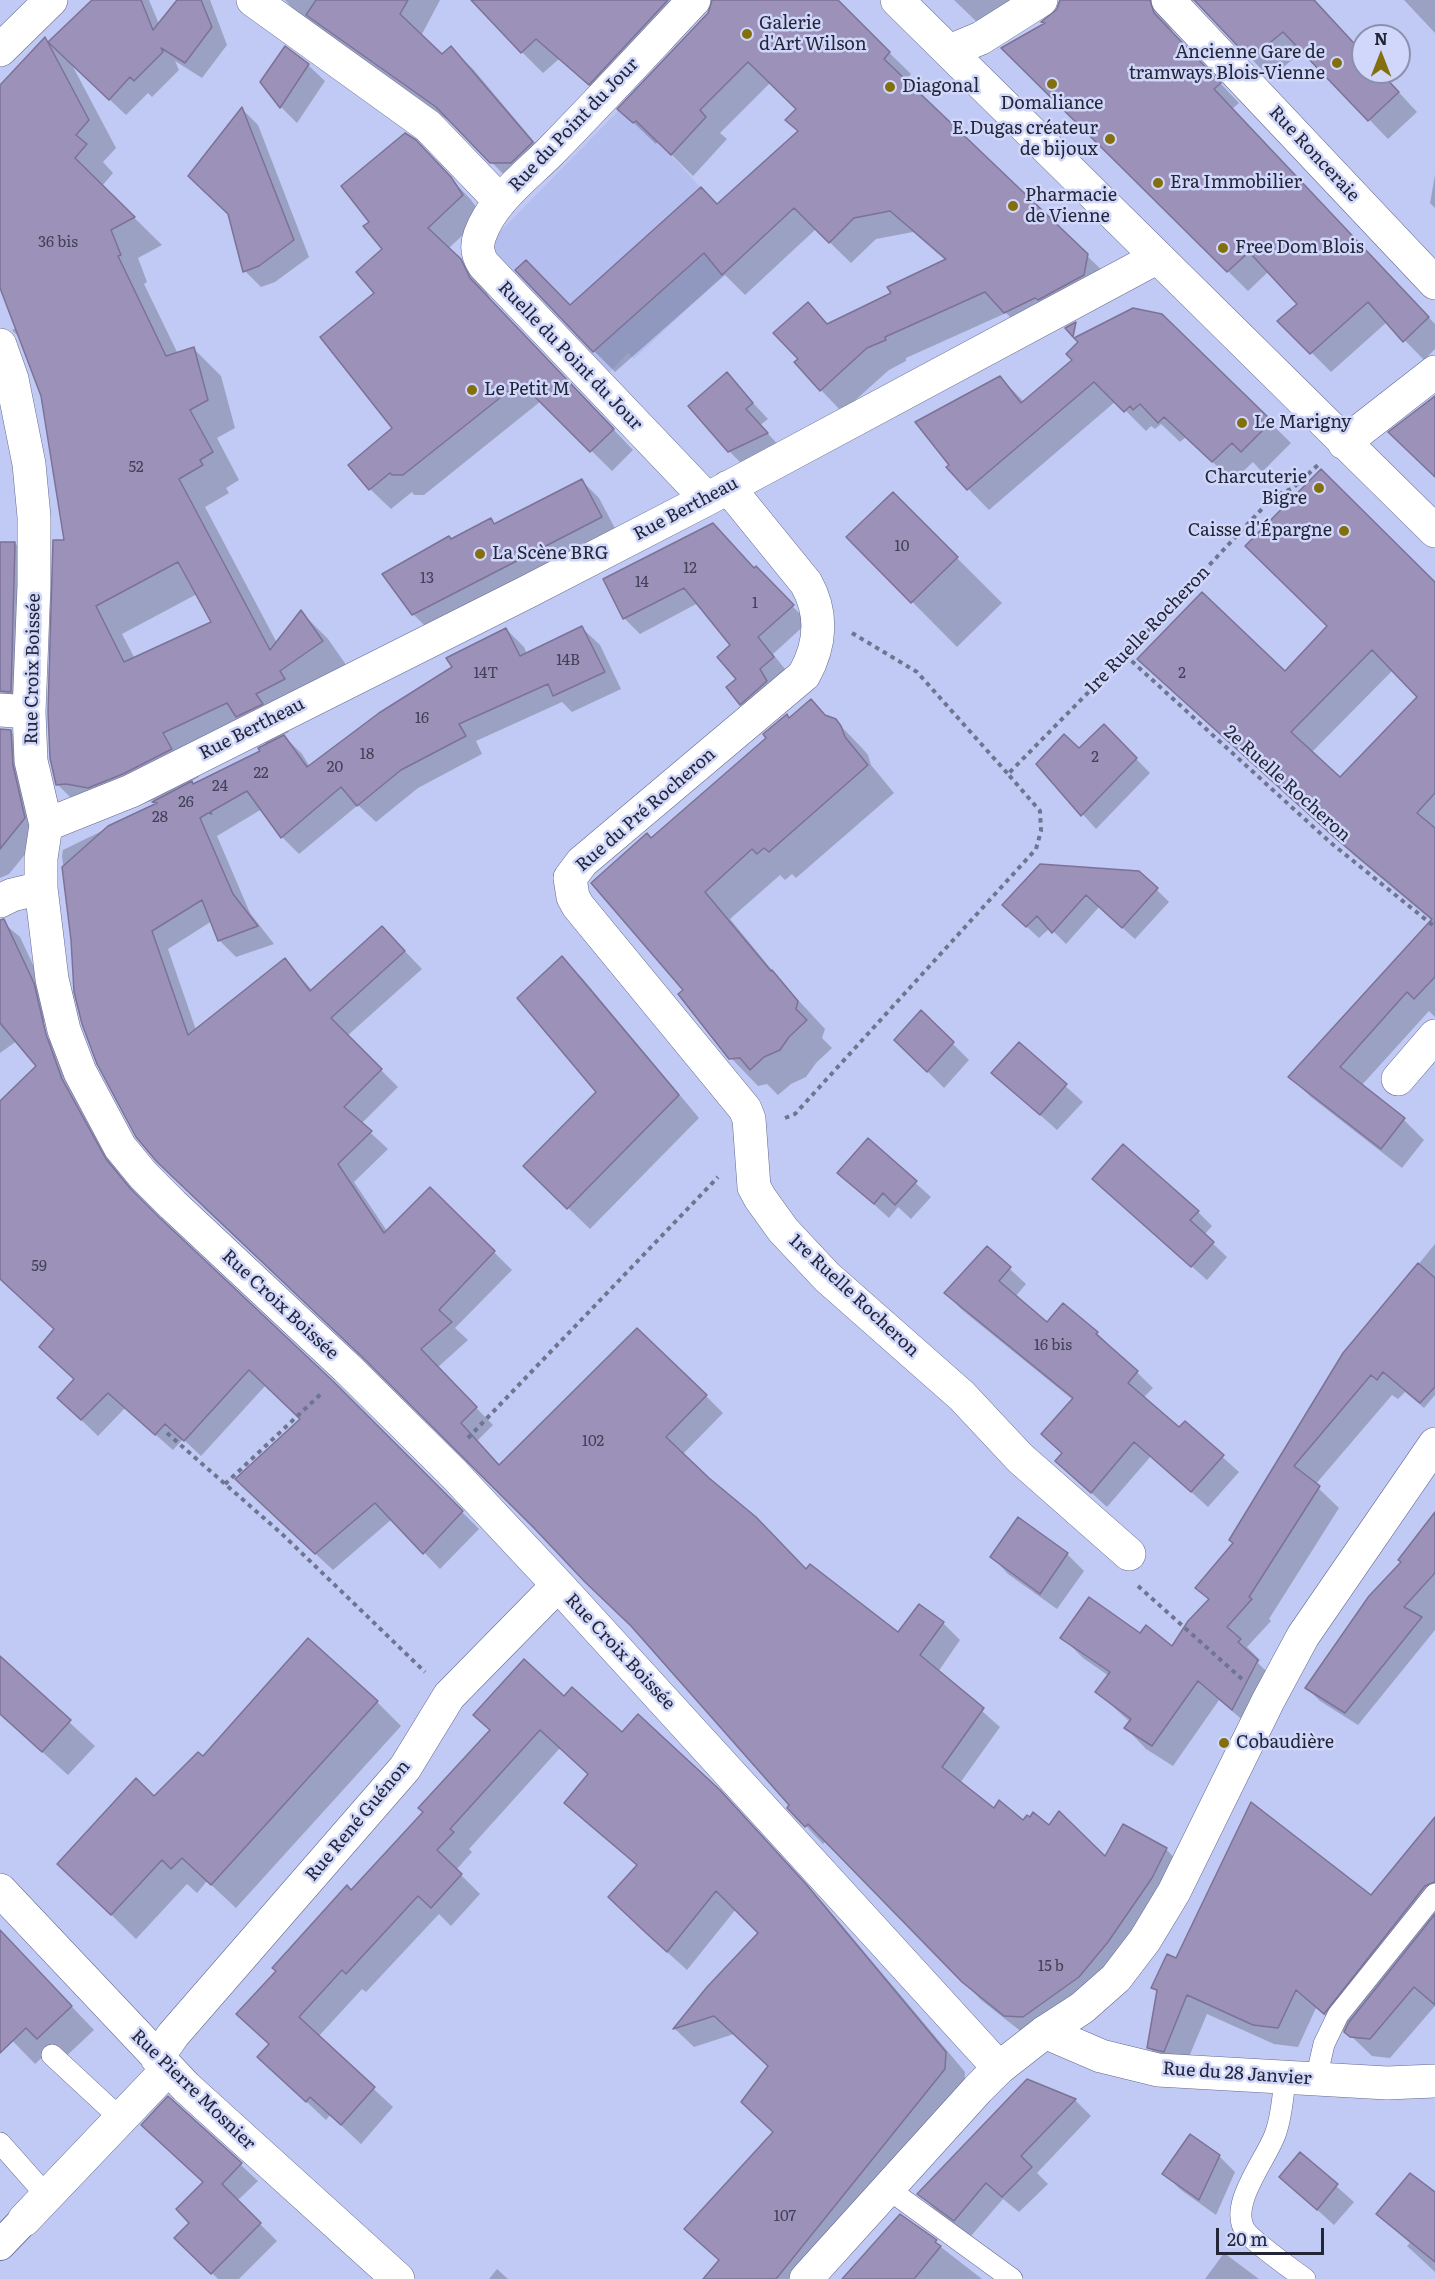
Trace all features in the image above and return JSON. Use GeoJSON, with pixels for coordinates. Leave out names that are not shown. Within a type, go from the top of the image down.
{"type":"FeatureCollection","features":[{"type":"Feature","properties":{"kind":"street"},"geometry":{"type":"LineString","coordinates":[[0,50],[51,0]]}},
{"type":"Feature","properties":{"kind":"street","name":"Rue du Point du Jour"},"geometry":{"type":"LineString","coordinates":[[253,0],[428,126],[500,201],[549,153],[694,0]]}},
{"type":"Feature","properties":{"kind":"street"},"geometry":{"type":"LineString","coordinates":[[897,0],[1435,531]]}},
{"type":"Feature","properties":{"kind":"street"},"geometry":{"type":"LineString","coordinates":[[950,51],[981,38],[1041,0]]}},
{"type":"Feature","properties":{"kind":"street","name":"Rue Ronceraie"},"geometry":{"type":"LineString","coordinates":[[1168,0],[1435,282]]}},
{"type":"Feature","properties":{"kind":"street","name":"Ruelle du Point du Jour"},"geometry":{"type":"LineString","coordinates":[[500,201],[479,235],[477,247],[483,265],[718,493]]}},
{"type":"Feature","properties":{"kind":"street","name":"Rue Bertheau"},"geometry":{"type":"LineString","coordinates":[[46,825],[131,791],[529,591],[718,493],[1156,258]]}},
{"type":"Feature","properties":{"kind":"street","name":"Rue Croix Boissée"},"geometry":{"type":"LineString","coordinates":[[0,345],[12,379],[29,464],[34,517],[34,585],[15,711],[31,760],[46,825],[41,858],[41,888],[52,979],[64,1030],[80,1072],[120,1147],[143,1175],[347,1368],[443,1464],[558,1585],[999,2068]]}},
{"type":"Feature","properties":{"kind":"street"},"geometry":{"type":"LineString","coordinates":[[1344,443],[1435,372]]}},
{"type":"Feature","properties":{"kind":"street","name":"Rue du Pré Rocheron"},"geometry":{"type":"LineString","coordinates":[[718,493],[806,583],[818,612],[816,645],[812,660],[804,675],[582,862],[570,878],[573,897],[578,906],[745,1109],[749,1119],[752,1143]]}},
{"type":"Feature","properties":{"kind":"street"},"geometry":{"type":"LineString","coordinates":[[0,901],[12,895],[41,888]]}},
{"type":"Feature","properties":{"kind":"street"},"geometry":{"type":"LineString","coordinates":[[1398,1079],[1435,1036]]}},
{"type":"Feature","properties":{"kind":"street","name":"1re Ruelle Rocheron"},"geometry":{"type":"LineString","coordinates":[[752,1143],[754,1187],[783,1230],[827,1277],[962,1396],[1020,1458],[1129,1554]]}},
{"type":"Feature","properties":{"kind":"street"},"geometry":{"type":"LineString","coordinates":[[806,2279],[999,2068],[1082,2008],[1116,1978],[1145,1940],[1174,1892],[1268,1701],[1309,1628],[1435,1444]]}},
{"type":"Feature","properties":{"kind":"street","name":"Rue René Guénon"},"geometry":{"type":"LineString","coordinates":[[24,2220],[121,2119],[162,2063],[174,2035],[405,1768],[449,1696],[558,1585]]}},
{"type":"Feature","properties":{"kind":"street","name":"Rue Pierre Mosnier"},"geometry":{"type":"LineString","coordinates":[[0,1890],[162,2063],[398,2279]]}},
{"type":"Feature","properties":{"kind":"street","name":"Rue du 28 Janvier"},"geometry":{"type":"LineString","coordinates":[[1046,2032],[1101,2056],[1158,2070],[1387,2082],[1435,2081]]}},
{"type":"Feature","properties":{"kind":"street"},"geometry":{"type":"LineString","coordinates":[[0,2245],[24,2220]]}},
{"type":"Feature","properties":{"kind":"lane"},"geometry":{"type":"LineString","coordinates":[[1305,2279],[1246,2232],[1240,2218],[1242,2206],[1251,2181],[1276,2134],[1282,2109],[1324,2044],[1338,2015],[1435,1894]]}},
{"type":"Feature","properties":{"kind":"lane"},"geometry":{"type":"LineString","coordinates":[[52,2055],[121,2119]]}},
{"type":"Feature","properties":{"kind":"lane"},"geometry":{"type":"LineString","coordinates":[[0,2143],[47,2196]]}},
{"type":"Feature","properties":{"kind":"lane"},"geometry":{"type":"LineString","coordinates":[[887,2188],[1012,2279]]}},
{"type":"Feature","properties":{"kind":"path","name":"1re Ruelle Rocheron"},"geometry":{"type":"LineString","coordinates":[[1008,774],[1125,655],[1273,497],[1293,488],[1344,443]]}},
{"type":"Feature","properties":{"kind":"path"},"geometry":{"type":"LineString","coordinates":[[443,1464],[752,1143],[767,1124],[795,1114],[1036,849],[1041,831],[1040,811],[917,672],[818,612]]}},
{"type":"Feature","properties":{"kind":"path","name":"2e Ruelle Rocheron"},"geometry":{"type":"LineString","coordinates":[[1125,655],[1331,843],[1435,927]]}},
{"type":"Feature","properties":{"kind":"path"},"geometry":{"type":"LineString","coordinates":[[225,1484],[347,1368]]}},
{"type":"Feature","properties":{"kind":"path"},"geometry":{"type":"LineString","coordinates":[[166,1433],[344,1592],[449,1696]]}},
{"type":"Feature","properties":{"kind":"path"},"geometry":{"type":"LineString","coordinates":[[1129,1554],[1135,1583],[1268,1701]]}},
{"type":"Feature","properties":{"kind":"shaded area"},"geometry":{"type":"Polygon","coordinates":[[[622,107],[671,155],[754,246],[634,359],[628,353],[605,377],[485,247],[622,107]]]}},
{"type":"Feature","properties":{"kind":"building"},"geometry":{"type":"Polygon","coordinates":[[[92,0],[141,0],[153,30],[177,0],[201,0],[212,27],[185,63],[161,48],[163,52],[134,81],[130,77],[109,100],[48,42],[92,0]]]}},
{"type":"Feature","properties":{"kind":"building"},"geometry":{"type":"Polygon","coordinates":[[[316,0],[408,0],[400,14],[442,54],[451,46],[533,142],[511,163],[490,163],[436,107],[306,15],[316,0]]]}},
{"type":"Feature","properties":{"kind":"building"},"geometry":{"type":"Polygon","coordinates":[[[471,0],[668,0],[589,85],[536,39],[521,53],[471,0]]]}},
{"type":"Feature","properties":{"kind":"building"},"geometry":{"type":"Polygon","coordinates":[[[712,0],[838,0],[890,52],[884,59],[1088,254],[1084,275],[1038,300],[1035,298],[1004,313],[985,292],[885,337],[886,340],[867,348],[820,391],[794,362],[798,359],[773,333],[808,302],[827,324],[891,293],[887,287],[946,259],[890,211],[854,218],[829,243],[794,208],[722,275],[704,253],[593,352],[515,270],[526,260],[570,305],[701,187],[717,204],[798,131],[785,120],[796,109],[748,62],[700,110],[706,117],[671,155],[636,121],[633,123],[617,109],[708,13],[712,0]]]}},
{"type":"Feature","properties":{"kind":"building"},"geometry":{"type":"Polygon","coordinates":[[[1060,0],[1150,0],[1154,13],[1221,83],[1214,89],[1429,317],[1403,342],[1368,302],[1310,354],[1277,321],[1297,304],[1249,252],[1227,272],[1001,48],[1045,23],[1041,22],[1057,9],[1060,0]]]}},
{"type":"Feature","properties":{"kind":"building"},"geometry":{"type":"Polygon","coordinates":[[[1194,0],[1314,0],[1351,40],[1351,84],[1391,84],[1399,92],[1368,121],[1283,32],[1250,59],[1194,0]]]}},
{"type":"Feature","properties":{"kind":"building"},"geometry":{"type":"Polygon","coordinates":[[[45,37],[89,120],[76,135],[87,144],[75,158],[135,217],[111,230],[121,255],[118,256],[166,356],[194,347],[208,400],[190,410],[213,452],[200,460],[203,465],[179,479],[270,650],[301,610],[323,641],[280,671],[285,679],[256,694],[263,704],[236,717],[227,703],[163,733],[172,749],[123,774],[88,788],[66,784],[56,785],[50,758],[48,712],[53,540],[64,540],[41,396],[0,288],[0,85],[45,37]],[[178,562],[96,606],[124,662],[211,622],[178,562]]]}},
{"type":"Feature","properties":{"kind":"building"},"geometry":{"type":"Polygon","coordinates":[[[285,46],[309,64],[280,108],[260,82],[285,46]]]}},
{"type":"Feature","properties":{"kind":"building"},"geometry":{"type":"Polygon","coordinates":[[[242,107],[294,240],[259,266],[243,272],[228,214],[188,176],[242,107]]]}},
{"type":"Feature","properties":{"kind":"building"},"geometry":{"type":"Polygon","coordinates":[[[405,133],[416,140],[451,177],[463,195],[428,228],[461,259],[470,278],[614,429],[590,452],[520,382],[403,475],[390,473],[369,490],[348,465],[392,428],[320,337],[374,293],[356,272],[382,249],[363,226],[369,222],[341,186],[405,133]]]}},
{"type":"Feature","properties":{"kind":"building"},"geometry":{"type":"Polygon","coordinates":[[[1133,308],[1162,314],[1272,421],[1241,452],[1232,443],[1212,462],[1164,417],[1158,423],[1140,404],[1133,410],[1130,406],[1124,412],[1094,382],[967,490],[946,467],[949,465],[915,422],[1000,376],[1021,403],[1072,360],[1066,354],[1078,342],[1074,338],[1133,308]]]}},
{"type":"Feature","properties":{"kind":"building"},"geometry":{"type":"Polygon","coordinates":[[[1076,322],[1073,337],[1065,328],[1076,322]]]}},
{"type":"Feature","properties":{"kind":"building"},"geometry":{"type":"Polygon","coordinates":[[[727,372],[753,403],[746,409],[768,433],[728,452],[688,406],[727,372]]]}},
{"type":"Feature","properties":{"kind":"building"},"geometry":{"type":"Polygon","coordinates":[[[1435,396],[1435,477],[1388,432],[1435,396]]]}},
{"type":"Feature","properties":{"kind":"building"},"geometry":{"type":"Polygon","coordinates":[[[1321,469],[1435,582],[1435,793],[1417,813],[1435,828],[1435,977],[1414,999],[1407,992],[1340,1067],[1405,1118],[1381,1149],[1288,1077],[1432,919],[1334,837],[1137,659],[1202,592],[1285,671],[1327,626],[1245,546],[1321,469]],[[1372,650],[1291,732],[1340,777],[1417,697],[1372,650]]]}},
{"type":"Feature","properties":{"kind":"building"},"geometry":{"type":"Polygon","coordinates":[[[582,479],[602,517],[412,615],[382,574],[449,536],[451,539],[491,518],[494,524],[582,479]]]}},
{"type":"Feature","properties":{"kind":"building"},"geometry":{"type":"Polygon","coordinates":[[[893,492],[958,557],[911,603],[846,537],[893,492]]]}},
{"type":"Feature","properties":{"kind":"building"},"geometry":{"type":"Polygon","coordinates":[[[713,523],[754,568],[756,566],[794,605],[758,637],[774,657],[760,669],[767,681],[740,705],[726,687],[736,679],[717,657],[730,645],[684,588],[623,619],[603,579],[713,523]]]}},
{"type":"Feature","properties":{"kind":"building"},"geometry":{"type":"Polygon","coordinates":[[[0,542],[15,542],[11,692],[0,691],[0,542]]]}},
{"type":"Feature","properties":{"kind":"building"},"geometry":{"type":"Polygon","coordinates":[[[582,626],[605,672],[553,696],[548,684],[459,724],[466,736],[401,770],[357,806],[341,787],[281,838],[247,791],[210,812],[212,814],[208,813],[200,818],[233,894],[258,926],[218,941],[202,900],[152,931],[188,1035],[285,958],[310,991],[382,926],[405,951],[331,1018],[382,1069],[344,1107],[372,1131],[338,1164],[384,1233],[430,1187],[495,1251],[439,1310],[452,1322],[421,1349],[477,1407],[461,1423],[499,1465],[637,1328],[707,1395],[666,1437],[709,1478],[756,1517],[806,1569],[810,1564],[898,1632],[919,1604],[944,1622],[920,1655],[984,1708],[942,1767],[994,1808],[999,1800],[1023,1820],[1027,1815],[1030,1817],[1033,1812],[1049,1825],[1059,1811],[1105,1856],[1123,1824],[1167,1848],[1152,1878],[1108,1942],[1079,1977],[1023,2017],[1004,2016],[962,1982],[808,1824],[805,1827],[787,1808],[789,1805],[631,1626],[360,1355],[157,1162],[136,1137],[97,1064],[82,1024],[74,992],[71,940],[62,867],[108,826],[157,803],[152,802],[192,781],[193,784],[260,751],[258,748],[284,735],[307,767],[379,713],[452,667],[446,658],[506,628],[520,656],[582,626]]]}},
{"type":"Feature","properties":{"kind":"building"},"geometry":{"type":"Polygon","coordinates":[[[811,699],[825,715],[836,719],[845,737],[868,765],[769,852],[764,848],[757,854],[752,849],[705,892],[798,1001],[796,1009],[807,1020],[789,1037],[780,1050],[764,1057],[750,1070],[740,1058],[729,1059],[678,994],[683,990],[591,883],[647,833],[651,838],[766,738],[763,734],[787,714],[789,718],[811,699]]]}},
{"type":"Feature","properties":{"kind":"building"},"geometry":{"type":"Polygon","coordinates":[[[1104,724],[1137,758],[1081,816],[1036,764],[1064,734],[1079,748],[1104,724]]]}},
{"type":"Feature","properties":{"kind":"building"},"geometry":{"type":"Polygon","coordinates":[[[0,729],[11,730],[13,765],[25,818],[0,849],[0,729]]]}},
{"type":"Feature","properties":{"kind":"building"},"geometry":{"type":"Polygon","coordinates":[[[1040,864],[1139,871],[1158,888],[1122,928],[1086,895],[1052,933],[1037,916],[1026,927],[1002,905],[1040,864]]]}},
{"type":"Feature","properties":{"kind":"building"},"geometry":{"type":"Polygon","coordinates":[[[4,919],[34,983],[46,1034],[62,1079],[106,1159],[130,1188],[160,1218],[334,1382],[463,1511],[423,1554],[375,1503],[315,1554],[235,1479],[300,1419],[249,1370],[184,1441],[165,1424],[155,1435],[108,1393],[81,1420],[57,1398],[74,1379],[39,1347],[54,1329],[0,1279],[0,1101],[36,1066],[0,1023],[0,920],[4,919]]]}},
{"type":"Feature","properties":{"kind":"building"},"geometry":{"type":"Polygon","coordinates":[[[562,956],[679,1095],[567,1209],[523,1166],[596,1092],[517,998],[562,956]]]}},
{"type":"Feature","properties":{"kind":"building"},"geometry":{"type":"Polygon","coordinates":[[[921,1010],[954,1042],[927,1072],[894,1040],[921,1010]]]}},
{"type":"Feature","properties":{"kind":"building"},"geometry":{"type":"Polygon","coordinates":[[[1019,1042],[1067,1084],[1040,1115],[991,1073],[1019,1042]]]}},
{"type":"Feature","properties":{"kind":"building"},"geometry":{"type":"Polygon","coordinates":[[[868,1138],[917,1181],[895,1205],[883,1193],[874,1204],[837,1173],[868,1138]]]}},
{"type":"Feature","properties":{"kind":"building"},"geometry":{"type":"Polygon","coordinates":[[[1123,1144],[1199,1211],[1190,1220],[1214,1242],[1191,1267],[1092,1179],[1123,1144]]]}},
{"type":"Feature","properties":{"kind":"building"},"geometry":{"type":"Polygon","coordinates":[[[987,1246],[1011,1267],[999,1281],[1047,1322],[1063,1303],[1098,1332],[1096,1334],[1138,1371],[1128,1383],[1179,1427],[1185,1421],[1224,1455],[1191,1492],[1134,1442],[1091,1493],[1055,1461],[1062,1453],[1041,1434],[1073,1398],[944,1293],[987,1246]]]}},
{"type":"Feature","properties":{"kind":"building"},"geometry":{"type":"Polygon","coordinates":[[[1418,1263],[1435,1278],[1435,1387],[1420,1403],[1383,1372],[1377,1380],[1371,1375],[1294,1466],[1320,1486],[1249,1597],[1252,1599],[1227,1627],[1241,1639],[1238,1642],[1258,1660],[1232,1710],[1198,1681],[1152,1746],[1124,1728],[1131,1719],[1095,1692],[1110,1672],[1060,1638],[1089,1597],[1140,1633],[1146,1625],[1172,1646],[1188,1621],[1209,1599],[1195,1588],[1233,1543],[1229,1540],[1343,1353],[1418,1263]]]}},
{"type":"Feature","properties":{"kind":"building"},"geometry":{"type":"Polygon","coordinates":[[[1435,1512],[1435,1573],[1404,1607],[1422,1617],[1345,1713],[1305,1688],[1369,1596],[1401,1562],[1398,1560],[1435,1512]]]}},
{"type":"Feature","properties":{"kind":"building"},"geometry":{"type":"Polygon","coordinates":[[[1018,1517],[1068,1553],[1040,1594],[990,1557],[1018,1517]]]}},
{"type":"Feature","properties":{"kind":"building"},"geometry":{"type":"Polygon","coordinates":[[[308,1638],[378,1701],[211,1885],[182,1858],[171,1869],[162,1860],[111,1915],[57,1864],[136,1778],[154,1796],[198,1752],[203,1756],[308,1638]]]}},
{"type":"Feature","properties":{"kind":"building"},"geometry":{"type":"Polygon","coordinates":[[[0,1656],[71,1720],[42,1752],[0,1714],[0,1656]]]}},
{"type":"Feature","properties":{"kind":"building"},"geometry":{"type":"Polygon","coordinates":[[[524,1659],[564,1696],[572,1687],[622,1732],[638,1714],[720,1790],[806,1884],[946,2052],[945,2069],[776,2279],[703,2279],[719,2260],[684,2229],[773,2132],[741,2102],[768,2066],[714,2016],[673,2029],[707,1987],[758,1933],[716,1891],[667,1952],[645,1932],[608,1897],[637,1865],[564,1803],[588,1774],[540,1730],[450,1829],[454,1832],[437,1850],[462,1874],[431,1908],[418,1896],[346,1974],[342,1970],[299,2017],[375,2087],[341,2125],[310,2097],[306,2102],[257,2057],[269,2044],[236,2014],[276,1971],[272,1968],[347,1885],[351,1890],[423,1812],[418,1808],[490,1730],[473,1715],[524,1659]]]}},
{"type":"Feature","properties":{"kind":"building"},"geometry":{"type":"Polygon","coordinates":[[[1251,1802],[1371,1895],[1435,1817],[1435,1882],[1425,1886],[1324,2014],[1296,1990],[1278,2028],[1253,2025],[1187,1995],[1164,2052],[1147,2048],[1157,1990],[1151,1988],[1167,1954],[1176,1958],[1251,1802]]]}},
{"type":"Feature","properties":{"kind":"building"},"geometry":{"type":"Polygon","coordinates":[[[1435,1914],[1435,2005],[1414,1987],[1370,2039],[1350,2037],[1344,2032],[1349,2022],[1435,1914]]]}},
{"type":"Feature","properties":{"kind":"building"},"geometry":{"type":"Polygon","coordinates":[[[0,1930],[72,2006],[37,2039],[26,2028],[0,2053],[0,1930]]]}},
{"type":"Feature","properties":{"kind":"building"},"geometry":{"type":"Polygon","coordinates":[[[1027,2079],[1076,2099],[1021,2156],[1032,2167],[1002,2197],[986,2183],[954,2221],[917,2194],[1027,2079]]]}},
{"type":"Feature","properties":{"kind":"building"},"geometry":{"type":"Polygon","coordinates":[[[168,2096],[242,2163],[222,2184],[261,2223],[211,2274],[174,2238],[189,2223],[176,2209],[203,2182],[141,2125],[168,2096]]]}},
{"type":"Feature","properties":{"kind":"building"},"geometry":{"type":"Polygon","coordinates":[[[1190,2134],[1220,2155],[1199,2200],[1162,2174],[1190,2134]]]}},
{"type":"Feature","properties":{"kind":"building"},"geometry":{"type":"Polygon","coordinates":[[[1300,2152],[1338,2184],[1317,2210],[1279,2177],[1300,2152]]]}},
{"type":"Feature","properties":{"kind":"building"},"geometry":{"type":"Polygon","coordinates":[[[1410,2173],[1435,2192],[1435,2262],[1376,2214],[1410,2173]]]}},
{"type":"Feature","properties":{"kind":"building"},"geometry":{"type":"Polygon","coordinates":[[[900,2214],[937,2240],[935,2242],[941,2246],[914,2279],[842,2279],[900,2214]]]}},
{"type":"Feature","properties":{"kind":"place","name":"Galerie d'Art Wilson"},"geometry":{"type":"Point","coordinates":[747,34]}},
{"type":"Feature","properties":{"kind":"place","name":"Ancienne Gare de tramways Blois-Vienne"},"geometry":{"type":"Point","coordinates":[1337,63]}},
{"type":"Feature","properties":{"kind":"place","name":"Domaliance"},"geometry":{"type":"Point","coordinates":[1052,84]}},
{"type":"Feature","properties":{"kind":"place","name":"Diagonal"},"geometry":{"type":"Point","coordinates":[890,87]}},
{"type":"Feature","properties":{"kind":"place","name":"E.Dugas créateur de bijoux"},"geometry":{"type":"Point","coordinates":[1110,139]}},
{"type":"Feature","properties":{"kind":"place","name":"Era Immobilier"},"geometry":{"type":"Point","coordinates":[1158,183]}},
{"type":"Feature","properties":{"kind":"place","name":"Pharmacie de Vienne"},"geometry":{"type":"Point","coordinates":[1013,206]}},
{"type":"Feature","properties":{"kind":"place","name":"Free Dom Blois"},"geometry":{"type":"Point","coordinates":[1223,248]}},
{"type":"Feature","properties":{"kind":"place","name":"Le Petit M"},"geometry":{"type":"Point","coordinates":[472,390]}},
{"type":"Feature","properties":{"kind":"place","name":"Le Marigny"},"geometry":{"type":"Point","coordinates":[1242,423]}},
{"type":"Feature","properties":{"kind":"place","name":"Charcuterie Bigre"},"geometry":{"type":"Point","coordinates":[1319,488]}},
{"type":"Feature","properties":{"kind":"place","name":"Caisse d'Épargne"},"geometry":{"type":"Point","coordinates":[1344,531]}},
{"type":"Feature","properties":{"kind":"place","name":"La Scène BRG"},"geometry":{"type":"Point","coordinates":[480,554]}},
{"type":"Feature","properties":{"kind":"place","name":"Cobaudière"},"geometry":{"type":"Point","coordinates":[1224,1743]}}]}
